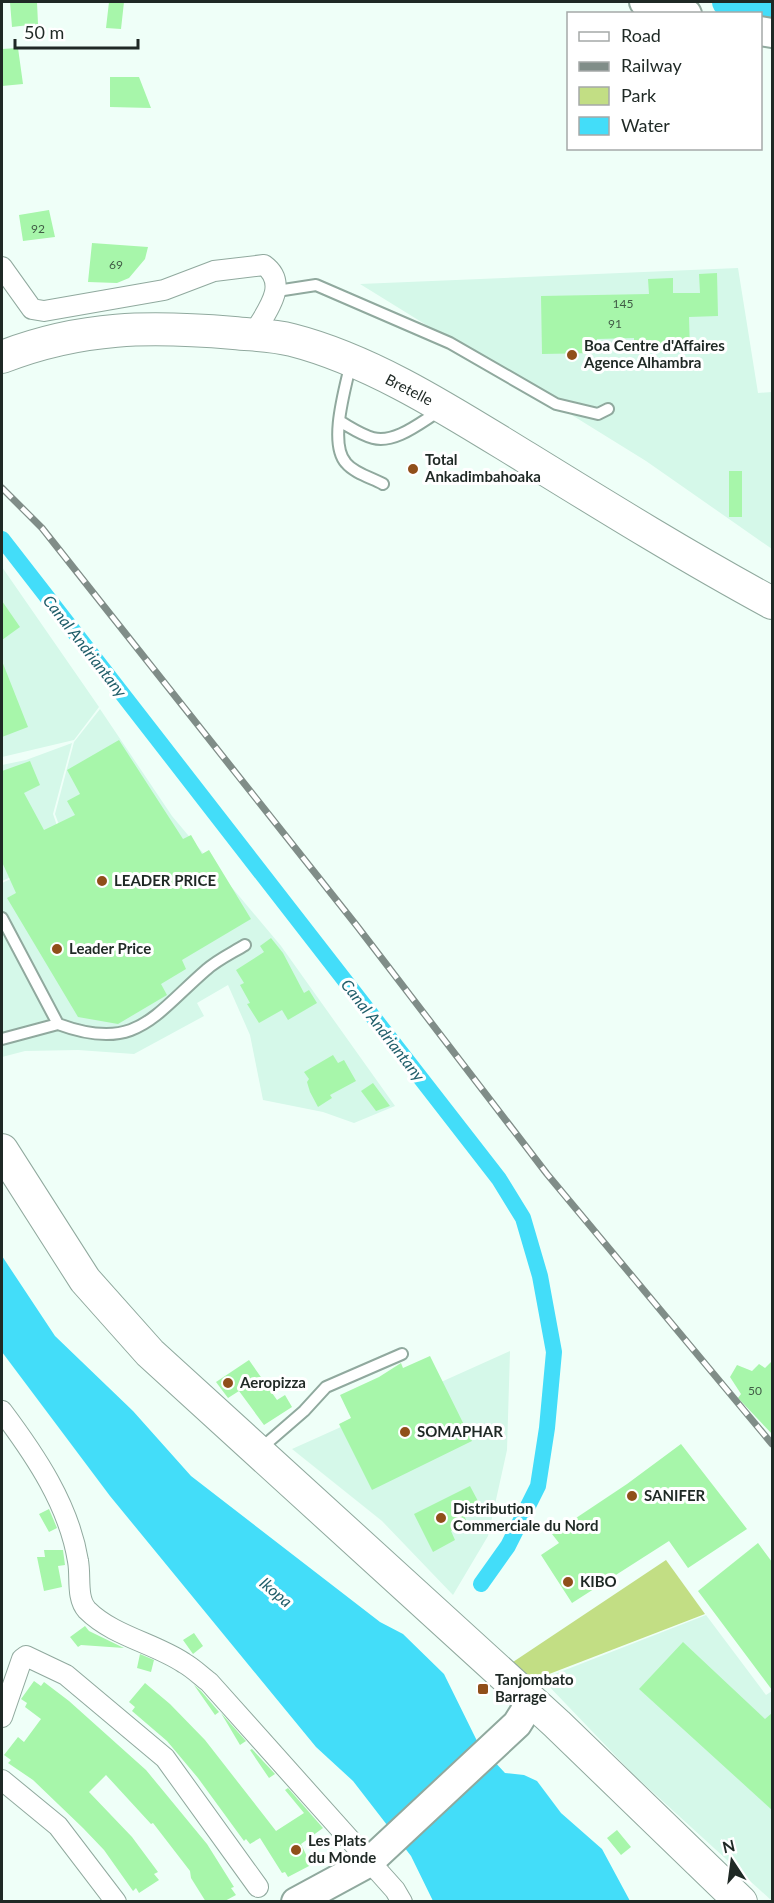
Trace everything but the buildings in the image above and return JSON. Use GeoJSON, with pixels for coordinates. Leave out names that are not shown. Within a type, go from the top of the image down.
{"type":"FeatureCollection","features":[{"type":"Feature","properties":{"kind":"main road","name":"Bretelle"},"geometry":{"type":"LineString","coordinates":[[2,357],[60,339],[119,329],[191,328],[254,333],[293,340],[351,362],[444,408],[660,541],[772,603]]}},
{"type":"Feature","properties":{"kind":"main road"},"geometry":{"type":"LineString","coordinates":[[2,1150],[64,1251],[85,1280],[135,1338],[253,1456],[519,1713],[720,1902]]}},
{"type":"Feature","properties":{"kind":"main road"},"geometry":{"type":"LineString","coordinates":[[2,1170],[55,1256],[103,1320],[190,1409],[253,1456]]}},
{"type":"Feature","properties":{"kind":"main road"},"geometry":{"type":"LineString","coordinates":[[519,1713],[741,1902]]}},
{"type":"Feature","properties":{"kind":"street"},"geometry":{"type":"LineString","coordinates":[[644,2],[680,12]]}},
{"type":"Feature","properties":{"kind":"street"},"geometry":{"type":"LineString","coordinates":[[2,267],[32,309],[44,312],[164,290],[214,271],[264,265],[272,270],[277,291],[254,333]]}},
{"type":"Feature","properties":{"kind":"street"},"geometry":{"type":"LineString","coordinates":[[2,1412],[36,1457],[63,1512],[79,1562],[80,1593],[85,1608],[100,1620],[183,1662],[209,1682],[375,1858],[402,1902]]}},
{"type":"Feature","properties":{"kind":"street"},"geometry":{"type":"LineString","coordinates":[[2,1717],[22,1659],[26,1656],[66,1676],[165,1758],[258,1887]]}},
{"type":"Feature","properties":{"kind":"street"},"geometry":{"type":"LineString","coordinates":[[296,1902],[375,1858],[519,1713]]}},
{"type":"Feature","properties":{"kind":"street"},"geometry":{"type":"LineString","coordinates":[[2,1780],[58,1826],[116,1902]]}},
{"type":"Feature","properties":{"kind":"lane"},"geometry":{"type":"LineString","coordinates":[[277,291],[316,285],[450,343],[556,404],[598,414],[608,409]]}},
{"type":"Feature","properties":{"kind":"lane"},"geometry":{"type":"LineString","coordinates":[[351,362],[339,422],[342,458],[348,466],[383,484]]}},
{"type":"Feature","properties":{"kind":"lane"},"geometry":{"type":"LineString","coordinates":[[339,422],[372,438],[384,439],[398,435],[444,408]]}},
{"type":"Feature","properties":{"kind":"lane"},"geometry":{"type":"LineString","coordinates":[[2,918],[58,1024]]}},
{"type":"Feature","properties":{"kind":"lane"},"geometry":{"type":"LineString","coordinates":[[2,1040],[58,1024],[94,1035],[115,1035],[132,1029],[159,1014],[208,968],[245,945]]}},
{"type":"Feature","properties":{"kind":"lane"},"geometry":{"type":"LineString","coordinates":[[253,1456],[304,1411],[326,1387],[402,1354]]}},
{"type":"Feature","properties":{"kind":"shaded area"},"geometry":{"type":"Polygon","coordinates":[[[738,268],[758,393],[772,392],[772,549],[646,461],[360,284],[738,268]]]}},
{"type":"Feature","properties":{"kind":"shaded area"},"geometry":{"type":"Polygon","coordinates":[[[2,567],[99,707],[74,740],[2,757],[2,567]]]}},
{"type":"Feature","properties":{"kind":"shaded area"},"geometry":{"type":"Polygon","coordinates":[[[100,709],[172,816],[281,946],[395,1106],[354,1123],[323,1112],[263,1100],[250,1035],[228,985],[197,1003],[204,1016],[134,1054],[78,1050],[25,1051],[2,1057],[2,883],[69,852],[55,814],[74,742],[100,709]]]}},
{"type":"Feature","properties":{"kind":"shaded area"},"geometry":{"type":"Polygon","coordinates":[[[72,743],[53,814],[66,852],[2,881],[2,765],[26,760],[72,743]]]}},
{"type":"Feature","properties":{"kind":"shaded area"},"geometry":{"type":"Polygon","coordinates":[[[510,1351],[507,1450],[488,1536],[453,1595],[382,1521],[292,1449],[510,1351]]]}},
{"type":"Feature","properties":{"kind":"shaded area"},"geometry":{"type":"Polygon","coordinates":[[[706,1615],[766,1695],[772,1691],[772,1901],[633,1774],[542,1679],[706,1615]]]}},
{"type":"Feature","properties":{"kind":"green space"},"geometry":{"type":"Polygon","coordinates":[[[666,1560],[705,1614],[531,1681],[513,1662],[666,1560]]]}},
{"type":"Feature","properties":{"kind":"water"},"geometry":{"type":"Polygon","coordinates":[[[2,1256],[55,1336],[133,1411],[191,1476],[380,1622],[403,1634],[444,1674],[479,1745],[505,1773],[524,1775],[537,1781],[561,1813],[602,1849],[630,1901],[433,1901],[411,1856],[353,1781],[316,1747],[110,1496],[2,1352],[2,1256]]]}},
{"type":"Feature","properties":{"kind":"waterway","name":"Ikopa"},"geometry":{"type":"LineString","coordinates":[[727,2],[772,12]]}},
{"type":"Feature","properties":{"kind":"waterway","name":"Canal Andriantany"},"geometry":{"type":"LineString","coordinates":[[2,539],[499,1179],[523,1218],[540,1276],[554,1352],[547,1428],[538,1486],[508,1546],[481,1584]]}},
{"type":"Feature","properties":{"kind":"railway"},"geometry":{"type":"LineString","coordinates":[[2,488],[42,528],[357,926],[547,1174],[772,1444]]}},
{"type":"Feature","properties":{"kind":"place","name":"Boa Centre d'Affaires Agence Alhambra"},"geometry":{"type":"Point","coordinates":[572,355]}},
{"type":"Feature","properties":{"kind":"place","name":"Total Ankadimbahoaka"},"geometry":{"type":"Point","coordinates":[413,469]}},
{"type":"Feature","properties":{"kind":"place","name":"LEADER PRICE"},"geometry":{"type":"Point","coordinates":[102,881]}},
{"type":"Feature","properties":{"kind":"place","name":"Leader Price"},"geometry":{"type":"Point","coordinates":[57,949]}},
{"type":"Feature","properties":{"kind":"place","name":"Aeropizza"},"geometry":{"type":"Point","coordinates":[228,1383]}},
{"type":"Feature","properties":{"kind":"place","name":"SOMAPHAR"},"geometry":{"type":"Point","coordinates":[405,1432]}},
{"type":"Feature","properties":{"kind":"place","name":"SANIFER"},"geometry":{"type":"Point","coordinates":[632,1496]}},
{"type":"Feature","properties":{"kind":"place","name":"Distribution Commerciale du Nord"},"geometry":{"type":"Point","coordinates":[441,1518]}},
{"type":"Feature","properties":{"kind":"place","name":"KIBO"},"geometry":{"type":"Point","coordinates":[568,1582]}},
{"type":"Feature","properties":{"kind":"place","name":"Tanjombato Barrage"},"geometry":{"type":"Point","coordinates":[483,1689]}},
{"type":"Feature","properties":{"kind":"place","name":"Les Plats du Monde"},"geometry":{"type":"Point","coordinates":[296,1850]}}]}
